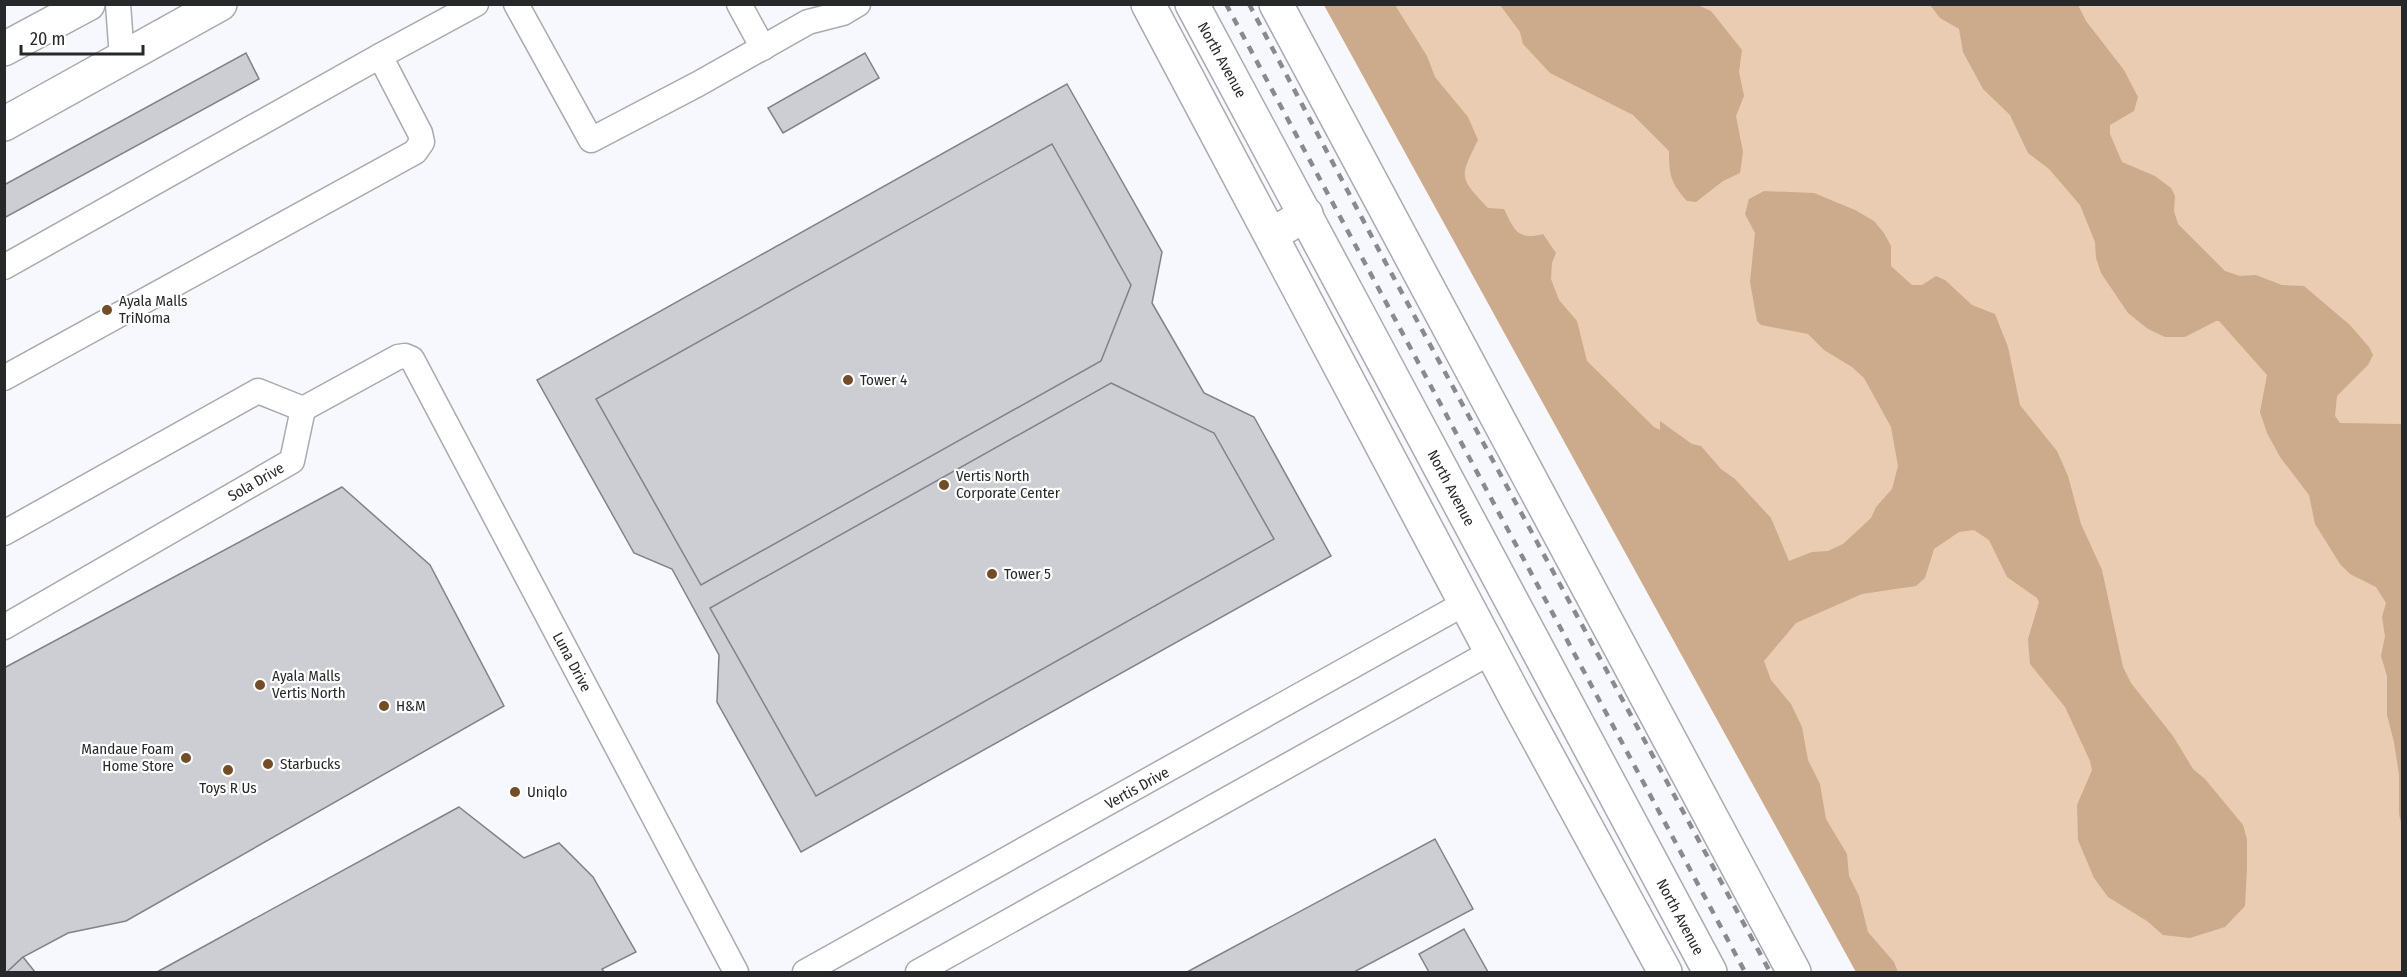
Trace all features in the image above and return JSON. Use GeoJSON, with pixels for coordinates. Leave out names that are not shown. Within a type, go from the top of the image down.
{"type":"FeatureCollection","features":[{"type":"Feature","properties":{"kind":"main road"},"geometry":{"type":"LineString","coordinates":[[4,49],[88,4]]}},
{"type":"Feature","properties":{"kind":"main road"},"geometry":{"type":"LineString","coordinates":[[4,124],[220,4]]}},
{"type":"Feature","properties":{"kind":"main road"},"geometry":{"type":"LineString","coordinates":[[1148,4],[1467,602],[1491,652],[1665,972]]}},
{"type":"Feature","properties":{"kind":"main road","name":"North Avenue"},"geometry":{"type":"LineString","coordinates":[[1192,4],[1710,972]]}},
{"type":"Feature","properties":{"kind":"main road"},"geometry":{"type":"LineString","coordinates":[[1276,4],[1794,972]]}},
{"type":"Feature","properties":{"kind":"main road"},"geometry":{"type":"LineString","coordinates":[[1183,68],[1216,49]]}},
{"type":"Feature","properties":{"kind":"main road"},"geometry":{"type":"LineString","coordinates":[[1272,235],[1306,214]]}},
{"type":"Feature","properties":{"kind":"main road"},"geometry":{"type":"LineString","coordinates":[[1467,602],[1482,547]]}},
{"type":"Feature","properties":{"kind":"main road"},"geometry":{"type":"LineString","coordinates":[[1491,652],[1561,697]]}},
{"type":"Feature","properties":{"kind":"lane"},"geometry":{"type":"LineString","coordinates":[[118,4],[128,54]]}},
{"type":"Feature","properties":{"kind":"lane"},"geometry":{"type":"LineString","coordinates":[[128,54],[130,4]]}},
{"type":"Feature","properties":{"kind":"lane"},"geometry":{"type":"LineString","coordinates":[[4,267],[476,4]]}},
{"type":"Feature","properties":{"kind":"lane"},"geometry":{"type":"LineString","coordinates":[[516,4],[591,140],[834,10]]}},
{"type":"Feature","properties":{"kind":"lane"},"geometry":{"type":"LineString","coordinates":[[739,4],[763,48]]}},
{"type":"Feature","properties":{"kind":"lane"},"geometry":{"type":"LineString","coordinates":[[4,378],[415,152],[422,142],[420,133],[380,56]]}},
{"type":"Feature","properties":{"kind":"lane","name":"Luna Drive"},"geometry":{"type":"LineString","coordinates":[[303,409],[391,361],[405,356],[412,359],[736,972]]}},
{"type":"Feature","properties":{"kind":"lane"},"geometry":{"type":"LineString","coordinates":[[4,533],[258,391],[303,409]]}},
{"type":"Feature","properties":{"kind":"lane","name":"Sola Drive"},"geometry":{"type":"LineString","coordinates":[[4,627],[292,461],[303,409]]}},
{"type":"Feature","properties":{"kind":"lane","name":"Vertis Drive"},"geometry":{"type":"LineString","coordinates":[[806,972],[1467,602]]}},
{"type":"Feature","properties":{"kind":"lane"},"geometry":{"type":"LineString","coordinates":[[918,972],[1491,652]]}},
{"type":"Feature","properties":{"kind":"shaded area"},"geometry":{"type":"Polygon","coordinates":[[[1695,4],[1711,11],[1742,50],[1739,72],[1744,96],[1736,116],[1743,152],[1740,173],[1723,181],[1696,202],[1687,201],[1674,184],[1670,173],[1669,151],[1633,115],[1550,73],[1523,44],[1520,32],[1500,5],[1695,4]]]}},
{"type":"Feature","properties":{"kind":"shaded area"},"geometry":{"type":"Polygon","coordinates":[[[1324,5],[2402,5],[2402,972],[1856,972],[1324,5]]]}},
{"type":"Feature","properties":{"kind":"shaded area"},"geometry":{"type":"Polygon","coordinates":[[[1324,5],[1395,5],[1427,56],[1435,77],[1468,117],[1478,140],[1467,162],[1465,177],[1467,183],[1488,208],[1504,209],[1518,232],[1527,236],[1543,234],[1556,253],[1552,263],[1551,279],[1559,300],[1577,321],[1587,361],[1654,427],[1660,430],[1660,421],[1692,444],[1701,446],[1721,469],[1735,479],[1771,518],[1789,561],[1812,552],[1828,551],[1843,544],[1871,518],[1876,507],[1892,489],[1898,466],[1891,427],[1864,378],[1852,367],[1824,350],[1808,334],[1761,325],[1757,321],[1750,282],[1755,233],[1745,214],[1749,199],[1764,191],[1814,193],[1855,210],[1874,221],[1884,233],[1891,246],[1891,266],[1912,285],[1922,285],[1936,276],[1945,280],[1972,305],[1995,314],[2008,347],[2020,405],[2057,451],[2068,476],[2081,524],[2102,570],[2123,667],[2131,683],[2173,736],[2193,769],[2205,779],[2243,825],[2247,839],[2245,906],[2225,927],[2190,938],[2163,935],[2147,921],[2108,897],[2094,878],[2078,840],[2077,805],[2092,770],[2090,761],[2065,707],[2030,664],[2028,639],[2039,602],[2037,598],[2007,577],[1989,540],[1974,530],[1959,532],[1934,549],[1925,578],[1916,586],[1862,594],[1796,623],[1764,661],[1771,680],[1791,704],[1802,727],[1808,760],[1820,784],[1826,819],[1847,854],[1849,876],[1859,896],[1868,932],[1894,962],[1898,972],[1856,972],[1324,5]]]}},
{"type":"Feature","properties":{"kind":"shaded area"},"geometry":{"type":"Polygon","coordinates":[[[1930,5],[2078,5],[2086,21],[2124,70],[2138,97],[2134,111],[2110,125],[2110,134],[2122,162],[2155,176],[2171,188],[2175,196],[2174,211],[2178,224],[2225,271],[2240,276],[2256,275],[2282,285],[2304,286],[2350,325],[2369,347],[2373,355],[2368,365],[2337,396],[2335,416],[2340,423],[2402,424],[2402,827],[2399,814],[2399,775],[2387,715],[2387,676],[2381,656],[2385,636],[2382,617],[2386,603],[2376,587],[2350,574],[2340,564],[2315,524],[2309,495],[2280,457],[2267,433],[2260,412],[2267,375],[2219,321],[2185,337],[2165,337],[2148,329],[2128,313],[2101,273],[2096,258],[2095,242],[2080,205],[2049,169],[2028,153],[2010,115],[1983,89],[1963,52],[1959,29],[1940,18],[1930,5]]]}},
{"type":"Feature","properties":{"kind":"building"},"geometry":{"type":"Polygon","coordinates":[[[246,53],[259,79],[4,218],[4,185],[246,53]]]}},
{"type":"Feature","properties":{"kind":"building"},"geometry":{"type":"Polygon","coordinates":[[[865,53],[879,78],[783,133],[768,108],[865,53]]]}},
{"type":"Feature","properties":{"kind":"building","name":"Vertis North Corporate Center"},"geometry":{"type":"Polygon","coordinates":[[[1067,84],[1162,252],[1152,303],[1204,393],[1254,417],[1331,556],[801,852],[717,702],[719,655],[672,569],[634,553],[537,380],[1067,84]]]}},
{"type":"Feature","properties":{"kind":"building","name":"Tower 4"},"geometry":{"type":"Polygon","coordinates":[[[1052,144],[1131,285],[1101,361],[701,585],[596,399],[1052,144]]]}},
{"type":"Feature","properties":{"kind":"building","name":"Tower 5"},"geometry":{"type":"Polygon","coordinates":[[[1111,383],[1214,433],[1274,539],[816,796],[710,608],[1111,383]]]}},
{"type":"Feature","properties":{"kind":"building"},"geometry":{"type":"Polygon","coordinates":[[[342,487],[430,565],[504,706],[126,921],[68,933],[23,957],[7,972],[4,972],[4,668],[342,487]]]}},
{"type":"Feature","properties":{"kind":"building"},"geometry":{"type":"Polygon","coordinates":[[[459,807],[524,858],[559,843],[593,877],[636,952],[602,969],[604,972],[157,972],[459,807]]]}},
{"type":"Feature","properties":{"kind":"building"},"geometry":{"type":"Polygon","coordinates":[[[1435,839],[1473,909],[1354,972],[1187,972],[1435,839]]]}},
{"type":"Feature","properties":{"kind":"building"},"geometry":{"type":"Polygon","coordinates":[[[1464,929],[1488,972],[1429,972],[1419,954],[1464,929]]]}},
{"type":"Feature","properties":{"kind":"building"},"geometry":{"type":"Polygon","coordinates":[[[23,957],[35,972],[7,972],[23,957]]]}},
{"type":"Feature","properties":{"kind":"railway"},"geometry":{"type":"LineString","coordinates":[[1226,4],[1745,972]]}},
{"type":"Feature","properties":{"kind":"railway"},"geometry":{"type":"LineString","coordinates":[[1249,4],[1382,256],[1770,972]]}},
{"type":"Feature","properties":{"kind":"place","name":"Ayala Malls TriNoma"},"geometry":{"type":"Point","coordinates":[107,310]}},
{"type":"Feature","properties":{"kind":"place","name":"Tower 4"},"geometry":{"type":"Point","coordinates":[848,380]}},
{"type":"Feature","properties":{"kind":"place","name":"Vertis North Corporate Center"},"geometry":{"type":"Point","coordinates":[944,485]}},
{"type":"Feature","properties":{"kind":"place","name":"Tower 5"},"geometry":{"type":"Point","coordinates":[992,574]}},
{"type":"Feature","properties":{"kind":"place","name":"Ayala Malls Vertis North"},"geometry":{"type":"Point","coordinates":[260,685]}},
{"type":"Feature","properties":{"kind":"place","name":"H&M"},"geometry":{"type":"Point","coordinates":[384,706]}},
{"type":"Feature","properties":{"kind":"place","name":"Mandaue Foam Home Store"},"geometry":{"type":"Point","coordinates":[186,758]}},
{"type":"Feature","properties":{"kind":"place","name":"Starbucks"},"geometry":{"type":"Point","coordinates":[268,764]}},
{"type":"Feature","properties":{"kind":"place","name":"Toys R Us"},"geometry":{"type":"Point","coordinates":[228,770]}},
{"type":"Feature","properties":{"kind":"place","name":"Uniqlo"},"geometry":{"type":"Point","coordinates":[515,792]}}]}
